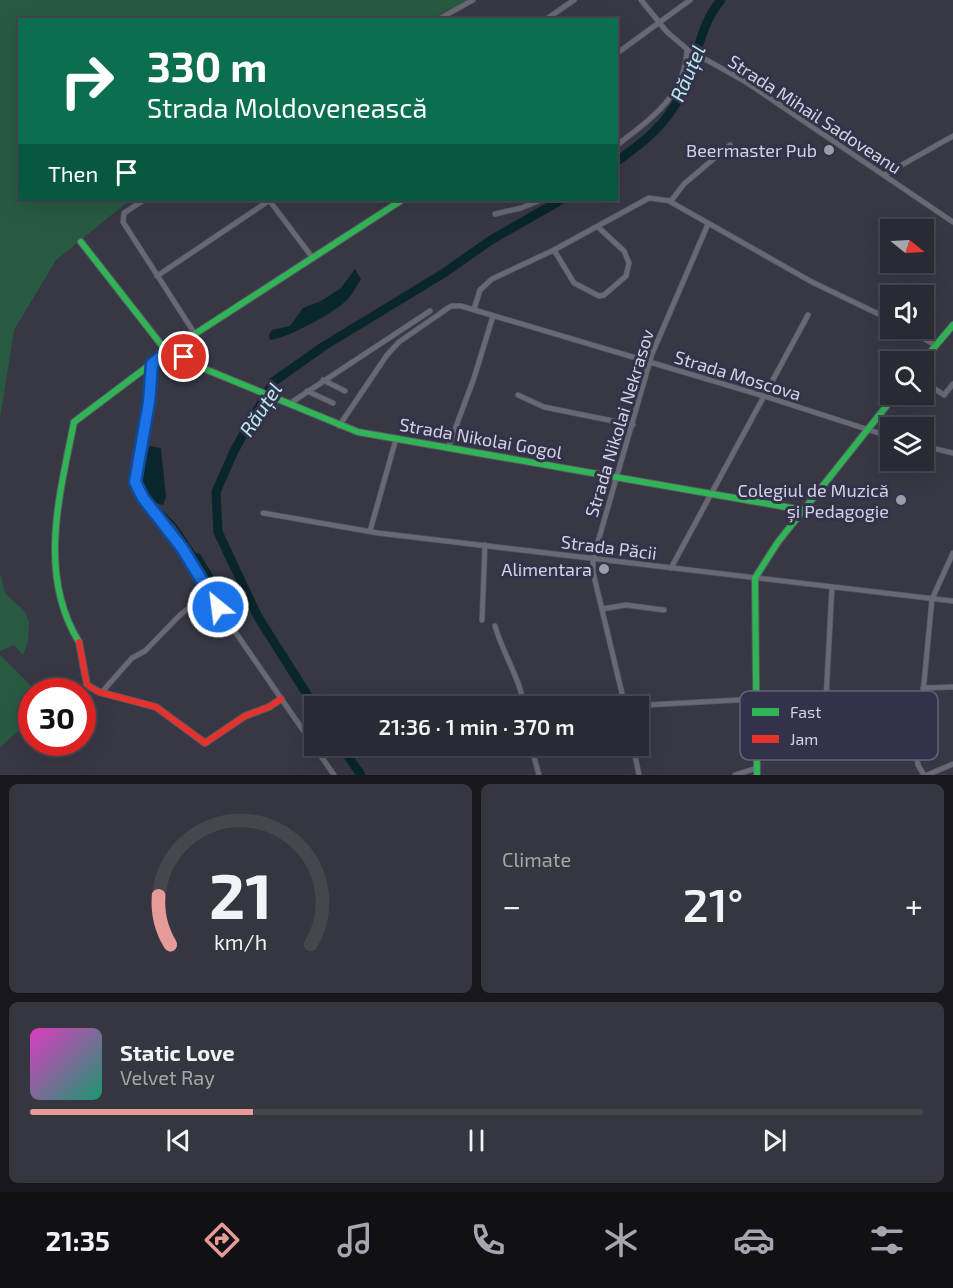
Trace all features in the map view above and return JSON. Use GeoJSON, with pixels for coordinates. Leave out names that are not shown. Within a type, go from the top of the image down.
{"type":"FeatureCollection","features":[{"type":"Feature","properties":{"kind":"street"},"geometry":{"type":"LineString","coordinates":[[441,18],[473,0]]}},
{"type":"Feature","properties":{"kind":"street"},"geometry":{"type":"LineString","coordinates":[[548,18],[574,0]]}},
{"type":"Feature","properties":{"kind":"street","name":"Strada Mihail Sadoveanu"},"geometry":{"type":"LineString","coordinates":[[640,0],[688,50],[746,82],[953,222]]}},
{"type":"Feature","properties":{"kind":"street"},"geometry":{"type":"LineString","coordinates":[[618,53],[690,0]]}},
{"type":"Feature","properties":{"kind":"street"},"geometry":{"type":"LineString","coordinates":[[618,144],[667,104],[682,77],[688,50]]}},
{"type":"Feature","properties":{"kind":"street"},"geometry":{"type":"LineString","coordinates":[[884,175],[952,137]]}},
{"type":"Feature","properties":{"kind":"street"},"geometry":{"type":"LineString","coordinates":[[669,201],[730,146]]}},
{"type":"Feature","properties":{"kind":"street"},"geometry":{"type":"LineString","coordinates":[[339,426],[387,355],[399,342],[451,306],[474,309],[477,298],[487,283],[598,227],[649,198],[669,201],[812,282],[880,315]]}},
{"type":"Feature","properties":{"kind":"street"},"geometry":{"type":"LineString","coordinates":[[142,201],[124,213],[123,222],[195,334]]}},
{"type":"Feature","properties":{"kind":"street"},"geometry":{"type":"LineString","coordinates":[[157,276],[269,201]]}},
{"type":"Feature","properties":{"kind":"street"},"geometry":{"type":"LineString","coordinates":[[271,201],[312,256]]}},
{"type":"Feature","properties":{"kind":"street"},"geometry":{"type":"LineString","coordinates":[[281,699],[269,707],[245,716],[205,743],[156,706],[87,686],[84,680],[83,654],[79,641],[68,625],[55,575],[54,534],[70,434],[78,418],[167,352],[312,256],[400,201]]}},
{"type":"Feature","properties":{"kind":"street"},"geometry":{"type":"LineString","coordinates":[[495,214],[538,201]]}},
{"type":"Feature","properties":{"kind":"street","name":"Strada Nikolai Nekrasov"},"geometry":{"type":"LineString","coordinates":[[624,696],[593,572],[593,559],[654,347],[708,224]]}},
{"type":"Feature","properties":{"kind":"street"},"geometry":{"type":"LineString","coordinates":[[554,250],[574,284],[598,296],[604,295],[626,276],[629,263],[624,251],[598,227]]}},
{"type":"Feature","properties":{"kind":"street"},"geometry":{"type":"LineString","coordinates":[[81,242],[167,352]]}},
{"type":"Feature","properties":{"kind":"street","name":"Strada Moscova"},"geometry":{"type":"LineString","coordinates":[[474,309],[650,364],[764,396],[880,434]]}},
{"type":"Feature","properties":{"kind":"street"},"geometry":{"type":"LineString","coordinates":[[290,404],[323,380],[430,312]]}},
{"type":"Feature","properties":{"kind":"street"},"geometry":{"type":"LineString","coordinates":[[671,568],[808,315]]}},
{"type":"Feature","properties":{"kind":"street"},"geometry":{"type":"LineString","coordinates":[[448,448],[474,378],[493,316]]}},
{"type":"Feature","properties":{"kind":"street"},"geometry":{"type":"LineString","coordinates":[[930,351],[953,325]]}},
{"type":"Feature","properties":{"kind":"street"},"geometry":{"type":"LineString","coordinates":[[925,339],[935,345]]}},
{"type":"Feature","properties":{"kind":"street","name":"Strada Nikolai Gogol"},"geometry":{"type":"LineString","coordinates":[[167,352],[177,353],[200,367],[260,390],[339,426],[396,439],[803,510]]}},
{"type":"Feature","properties":{"kind":"street"},"geometry":{"type":"LineString","coordinates":[[152,364],[149,402],[135,482],[143,498],[182,548],[209,592],[334,775]]}},
{"type":"Feature","properties":{"kind":"street"},"geometry":{"type":"LineString","coordinates":[[323,380],[345,390]]}},
{"type":"Feature","properties":{"kind":"street"},"geometry":{"type":"LineString","coordinates":[[934,388],[944,395],[953,384]]}},
{"type":"Feature","properties":{"kind":"street"},"geometry":{"type":"LineString","coordinates":[[307,391],[333,403]]}},
{"type":"Feature","properties":{"kind":"street"},"geometry":{"type":"LineString","coordinates":[[518,395],[544,407],[633,425]]}},
{"type":"Feature","properties":{"kind":"street"},"geometry":{"type":"LineString","coordinates":[[756,691],[755,578],[769,554],[888,405]]}},
{"type":"Feature","properties":{"kind":"street"},"geometry":{"type":"LineString","coordinates":[[370,531],[396,439]]}},
{"type":"Feature","properties":{"kind":"street"},"geometry":{"type":"LineString","coordinates":[[934,448],[953,453]]}},
{"type":"Feature","properties":{"kind":"street","name":"Strada Păcii"},"geometry":{"type":"LineString","coordinates":[[263,513],[370,531],[953,601]]}},
{"type":"Feature","properties":{"kind":"street"},"geometry":{"type":"LineString","coordinates":[[482,620],[485,545]]}},
{"type":"Feature","properties":{"kind":"street"},"geometry":{"type":"LineString","coordinates":[[923,691],[932,599],[953,553]]}},
{"type":"Feature","properties":{"kind":"street"},"geometry":{"type":"LineString","coordinates":[[826,691],[832,588]]}},
{"type":"Feature","properties":{"kind":"street"},"geometry":{"type":"LineString","coordinates":[[102,692],[132,658],[145,651],[180,615],[209,592]]}},
{"type":"Feature","properties":{"kind":"street"},"geometry":{"type":"LineString","coordinates":[[602,609],[626,605],[664,610]]}},
{"type":"Feature","properties":{"kind":"street"},"geometry":{"type":"LineString","coordinates":[[495,626],[522,696]]}},
{"type":"Feature","properties":{"kind":"street"},"geometry":{"type":"LineString","coordinates":[[923,688],[953,687]]}},
{"type":"Feature","properties":{"kind":"street"},"geometry":{"type":"LineString","coordinates":[[649,705],[740,700]]}},
{"type":"Feature","properties":{"kind":"street"},"geometry":{"type":"LineString","coordinates":[[534,756],[539,775]]}},
{"type":"Feature","properties":{"kind":"street"},"geometry":{"type":"LineString","coordinates":[[635,756],[639,775]]}},
{"type":"Feature","properties":{"kind":"street"},"geometry":{"type":"LineString","coordinates":[[917,760],[925,775],[953,764]]}},
{"type":"Feature","properties":{"kind":"street"},"geometry":{"type":"LineString","coordinates":[[735,775],[757,771]]}},
{"type":"Feature","properties":{"kind":"green space"},"geometry":{"type":"Polygon","coordinates":[[[0,0],[467,0],[434,18],[18,18],[18,201],[129,201],[56,260],[14,330],[0,419],[0,0]]]}},
{"type":"Feature","properties":{"kind":"green space"},"geometry":{"type":"Polygon","coordinates":[[[0,573],[5,593],[25,612],[29,622],[28,641],[23,655],[14,645],[0,651],[0,573]]]}},
{"type":"Feature","properties":{"kind":"green space"},"geometry":{"type":"Polygon","coordinates":[[[0,655],[23,678],[18,678],[18,731],[0,747],[0,655]]]}},
{"type":"Feature","properties":{"kind":"shaded area"},"geometry":{"type":"Polygon","coordinates":[[[355,269],[361,279],[350,297],[342,304],[299,330],[270,340],[269,335],[272,330],[290,326],[303,308],[321,301],[341,288],[355,269]]]}},
{"type":"Feature","properties":{"kind":"shaded area"},"geometry":{"type":"Polygon","coordinates":[[[150,446],[161,448],[166,497],[163,505],[151,502],[141,481],[141,459],[150,446]]]}},
{"type":"Feature","properties":{"kind":"shaded area"},"geometry":{"type":"Polygon","coordinates":[[[194,552],[200,554],[219,585],[209,580],[193,555],[194,552]]]}},
{"type":"Feature","properties":{"kind":"waterway","name":"Răuțel"},"geometry":{"type":"LineString","coordinates":[[618,160],[654,132],[669,115],[687,81],[708,21],[721,0]]}},
{"type":"Feature","properties":{"kind":"waterway","name":"Răuțel"},"geometry":{"type":"LineString","coordinates":[[308,696],[258,617],[218,532],[216,492],[234,451],[273,382],[324,346],[444,273],[491,240],[559,201]]}},
{"type":"Feature","properties":{"kind":"waterway"},"geometry":{"type":"LineString","coordinates":[[157,506],[176,525],[194,552]]}},
{"type":"Feature","properties":{"kind":"waterway"},"geometry":{"type":"LineString","coordinates":[[219,585],[235,595],[249,599]]}},
{"type":"Feature","properties":{"kind":"waterway","name":"Răuțel"},"geometry":{"type":"LineString","coordinates":[[348,756],[361,775]]}},
{"type":"Feature","properties":{"kind":"traffic: fast"},"geometry":{"type":"LineString","coordinates":[[79,642],[66,616],[55,561],[58,505],[74,422],[167,352],[400,201]]}},
{"type":"Feature","properties":{"kind":"traffic: fast"},"geometry":{"type":"LineString","coordinates":[[81,242],[167,352],[177,353],[200,367],[358,432],[803,510]]}},
{"type":"Feature","properties":{"kind":"traffic: fast"},"geometry":{"type":"LineString","coordinates":[[931,351],[953,325]]}},
{"type":"Feature","properties":{"kind":"traffic: fast"},"geometry":{"type":"LineString","coordinates":[[756,691],[755,578],[778,542],[887,405]]}},
{"type":"Feature","properties":{"kind":"traffic: fast"},"geometry":{"type":"LineString","coordinates":[[757,760],[757,775]]}},
{"type":"Feature","properties":{"kind":"traffic: jam"},"geometry":{"type":"LineString","coordinates":[[79,642],[87,685],[99,692],[156,707],[205,743],[245,716],[269,707],[281,699]]}},
{"type":"Feature","properties":{"kind":"place","name":"Beermaster Pub"},"geometry":{"type":"Point","coordinates":[829,150]}},
{"type":"Feature","properties":{"kind":"place","name":"Colegiul de Muzică şi Pedagogie"},"geometry":{"type":"Point","coordinates":[901,500]}},
{"type":"Feature","properties":{"kind":"place","name":"Alimentara"},"geometry":{"type":"Point","coordinates":[604,569]}},
{"type":"Feature","properties":{"kind":"route"},"geometry":{"type":"LineString","coordinates":[[184,357],[177,353],[167,352],[152,364],[149,402],[135,482],[143,498],[176,538],[206,583],[218,607]]}}]}
